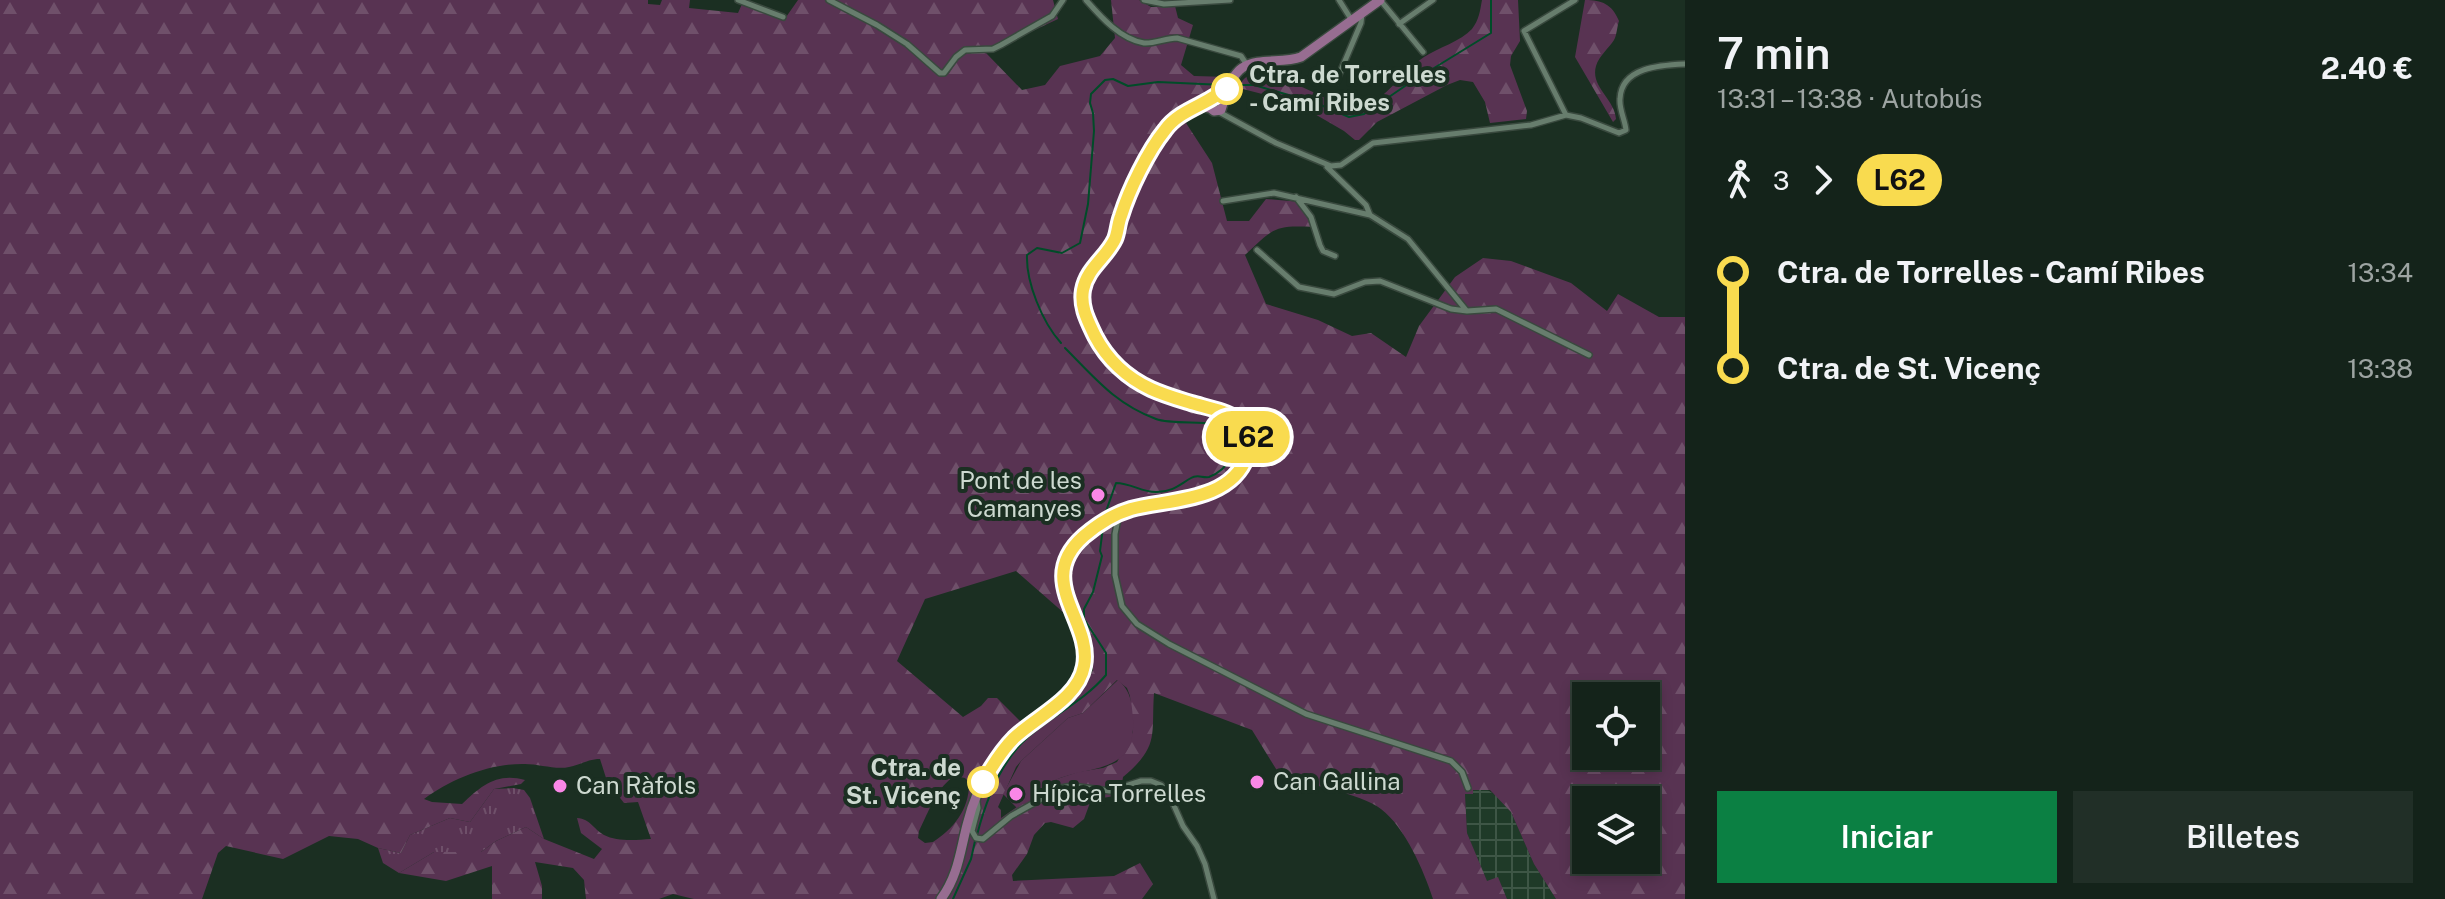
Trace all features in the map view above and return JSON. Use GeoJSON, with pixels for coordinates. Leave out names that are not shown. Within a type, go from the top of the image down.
{"type":"FeatureCollection","features":[{"type":"Feature","properties":{"kind":"main road"},"geometry":{"type":"LineString","coordinates":[[941,899],[957,871],[967,823],[992,766],[1008,744],[1066,696],[1082,675],[1085,656],[1066,597],[1065,570],[1074,546],[1119,513],[1211,491],[1236,474],[1247,456],[1247,431],[1235,417],[1149,388],[1125,373],[1103,349],[1083,304],[1086,280],[1114,241],[1126,202],[1157,141],[1176,118],[1199,106],[1216,103],[1239,71],[1247,65],[1301,57],[1380,0]]}},
{"type":"Feature","properties":{"kind":"street"},"geometry":{"type":"LineString","coordinates":[[738,0],[783,17]]}},
{"type":"Feature","properties":{"kind":"street"},"geometry":{"type":"LineString","coordinates":[[829,0],[907,44],[940,73],[944,73],[965,50],[993,49],[1052,16],[1063,0]]}},
{"type":"Feature","properties":{"kind":"street"},"geometry":{"type":"LineString","coordinates":[[1086,0],[1109,26],[1147,44],[1177,38],[1236,54],[1247,65]]}},
{"type":"Feature","properties":{"kind":"street"},"geometry":{"type":"LineString","coordinates":[[1144,0],[1164,4],[1230,0]]}},
{"type":"Feature","properties":{"kind":"street"},"geometry":{"type":"LineString","coordinates":[[1339,0],[1352,21]]}},
{"type":"Feature","properties":{"kind":"street"},"geometry":{"type":"LineString","coordinates":[[1380,0],[1423,52]]}},
{"type":"Feature","properties":{"kind":"street"},"geometry":{"type":"LineString","coordinates":[[1399,24],[1433,0]]}},
{"type":"Feature","properties":{"kind":"street"},"geometry":{"type":"LineString","coordinates":[[1566,115],[1524,31],[1575,0]]}},
{"type":"Feature","properties":{"kind":"street"},"geometry":{"type":"LineString","coordinates":[[1336,82],[1362,14]]}},
{"type":"Feature","properties":{"kind":"street"},"geometry":{"type":"LineString","coordinates":[[1325,166],[1341,165],[1373,143],[1520,127],[1566,115],[1619,133],[1626,130],[1619,101],[1623,86],[1649,67],[1685,64]]}},
{"type":"Feature","properties":{"kind":"street"},"geometry":{"type":"LineString","coordinates":[[1216,103],[1276,143],[1325,166],[1366,205],[1370,215]]}},
{"type":"Feature","properties":{"kind":"street"},"geometry":{"type":"LineString","coordinates":[[1223,201],[1274,193],[1370,215],[1408,239],[1467,311]]}},
{"type":"Feature","properties":{"kind":"street"},"geometry":{"type":"LineString","coordinates":[[1296,197],[1311,217],[1323,251],[1335,256]]}},
{"type":"Feature","properties":{"kind":"street"},"geometry":{"type":"LineString","coordinates":[[1257,250],[1299,287],[1334,294],[1365,282],[1380,281],[1451,309],[1496,309],[1589,355]]}},
{"type":"Feature","properties":{"kind":"street"},"geometry":{"type":"LineString","coordinates":[[1119,513],[1115,534],[1115,575],[1122,606],[1137,624],[1169,644],[1306,714],[1451,761],[1462,772],[1468,788]]}},
{"type":"Feature","properties":{"kind":"street"},"geometry":{"type":"LineString","coordinates":[[976,798],[978,808],[973,828],[977,838],[986,837],[1011,816],[1061,788],[1078,786],[1110,791],[1136,782],[1151,781],[1161,785],[1168,792],[1183,826],[1200,851],[1214,899]]}},
{"type":"Feature","properties":{"kind":"shaded area"},"geometry":{"type":"Polygon","coordinates":[[[1486,789],[1511,812],[1534,864],[1556,899],[1507,899],[1498,878],[1487,882],[1467,833],[1465,794],[1486,789]]]}},
{"type":"Feature","properties":{"kind":"green space"},"geometry":{"type":"Polygon","coordinates":[[[0,0],[648,0],[648,4],[660,5],[662,0],[690,0],[689,8],[738,13],[742,4],[784,20],[798,0],[1053,0],[1058,19],[986,53],[1022,90],[1045,85],[1060,66],[1100,56],[1115,38],[1111,0],[1139,0],[1151,7],[1175,6],[1178,18],[1193,25],[1181,65],[1194,76],[1229,77],[1186,123],[1212,163],[1227,221],[1249,221],[1266,199],[1301,202],[1315,227],[1276,230],[1245,255],[1266,304],[1318,320],[1352,336],[1371,333],[1406,357],[1419,326],[1455,277],[1483,258],[1511,261],[1571,283],[1607,311],[1618,294],[1659,317],[1685,317],[1685,899],[1556,899],[1534,864],[1511,812],[1490,790],[1473,790],[1473,794],[1465,794],[1467,833],[1487,881],[1498,877],[1507,899],[1433,899],[1406,838],[1381,809],[1347,794],[1281,777],[1252,730],[1154,693],[1153,730],[1148,748],[1123,777],[1120,795],[1091,800],[1084,819],[1073,828],[1045,823],[1034,835],[1027,854],[1012,875],[1013,881],[1114,876],[1140,863],[1153,884],[1142,899],[694,899],[673,894],[659,899],[586,899],[584,880],[573,868],[535,862],[542,886],[542,899],[492,899],[492,866],[446,881],[399,873],[434,852],[481,852],[526,827],[544,839],[594,859],[602,849],[581,833],[577,818],[586,820],[600,833],[615,839],[651,839],[638,802],[624,803],[607,781],[600,759],[564,768],[525,764],[498,766],[446,785],[424,799],[462,804],[490,782],[506,778],[525,780],[521,784],[494,789],[470,822],[450,818],[410,835],[401,853],[358,839],[329,836],[283,859],[226,846],[218,853],[202,899],[0,899],[0,0]],[[1016,571],[925,599],[897,661],[963,717],[988,698],[997,698],[1020,721],[1057,710],[1086,684],[1093,670],[1088,634],[1016,571]],[[1117,680],[1083,713],[1068,718],[1021,761],[998,807],[1001,818],[1057,779],[1117,762],[1133,732],[1130,696],[1127,688],[1117,680]],[[955,776],[934,800],[919,831],[918,838],[925,843],[933,842],[948,831],[964,809],[969,782],[955,776]]]}},
{"type":"Feature","properties":{"kind":"green space"},"geometry":{"type":"Polygon","coordinates":[[[1482,0],[1518,0],[1520,41],[1511,56],[1510,65],[1527,111],[1526,119],[1490,123],[1485,102],[1473,82],[1460,80],[1377,122],[1359,140],[1355,140],[1294,102],[1239,88],[1246,77],[1257,74],[1289,81],[1338,103],[1361,106],[1373,102],[1424,57],[1472,29],[1482,0]]]}},
{"type":"Feature","properties":{"kind":"green space"},"geometry":{"type":"Polygon","coordinates":[[[1585,0],[1606,4],[1619,21],[1615,38],[1599,59],[1595,73],[1599,87],[1615,112],[1613,122],[1575,57],[1585,0]]]}},
{"type":"Feature","properties":{"kind":"green space"},"geometry":{"type":"Polygon","coordinates":[[[1118,680],[1128,693],[1132,708],[1132,738],[1127,751],[1107,765],[1051,782],[1017,808],[1003,794],[1021,761],[1068,718],[1083,713],[1118,680]]]}},
{"type":"Feature","properties":{"kind":"green space"},"geometry":{"type":"Polygon","coordinates":[[[494,789],[524,790],[530,798],[544,839],[526,827],[481,852],[434,852],[399,873],[383,863],[378,848],[401,853],[410,835],[450,818],[470,822],[494,789]]]}},
{"type":"Feature","properties":{"kind":"waterway"},"geometry":{"type":"LineString","coordinates":[[1235,85],[1254,85],[1316,103],[1349,117],[1364,114],[1491,33],[1491,0]]}},
{"type":"Feature","properties":{"kind":"waterway"},"geometry":{"type":"LineString","coordinates":[[1061,343],[1036,301],[1027,255],[1037,248],[1062,253],[1080,243],[1088,204],[1094,131],[1091,94],[1105,80],[1113,79],[1128,86],[1158,82],[1224,85]]}},
{"type":"Feature","properties":{"kind":"waterway"},"geometry":{"type":"LineString","coordinates":[[1065,348],[1106,389],[1129,406],[1164,421],[1223,426],[1233,436],[1235,443],[1227,464],[1209,477],[1193,477],[1162,492],[1116,483],[1104,517]]}},
{"type":"Feature","properties":{"kind":"waterway"},"geometry":{"type":"LineString","coordinates":[[977,835],[996,782],[1018,747],[1088,693],[1106,675],[1106,653],[1084,619],[1084,609],[1093,592],[1102,556],[1103,527]]}},
{"type":"Feature","properties":{"kind":"waterway"},"geometry":{"type":"LineString","coordinates":[[953,899],[971,859],[975,841]]}},
{"type":"Feature","properties":{"kind":"bus line","name":"L62"},"geometry":{"type":"LineString","coordinates":[[983,782],[1008,744],[1066,696],[1082,675],[1084,648],[1064,589],[1066,562],[1074,546],[1119,513],[1211,491],[1236,474],[1247,456],[1247,431],[1235,417],[1149,388],[1125,373],[1103,349],[1083,304],[1086,280],[1114,241],[1126,202],[1164,130],[1179,115],[1216,97],[1228,86],[1227,89]]}},
{"type":"Feature","properties":{"kind":"place","name":"Ctra. de Torrelles - Camí Ribes"},"geometry":{"type":"Point","coordinates":[1227,89]}},
{"type":"Feature","properties":{"kind":"place","name":"Pont de les Camanyes"},"geometry":{"type":"Point","coordinates":[1098,495]}},
{"type":"Feature","properties":{"kind":"place","name":"Ctra. de St. Vicenç"},"geometry":{"type":"Point","coordinates":[983,782]}},
{"type":"Feature","properties":{"kind":"place","name":"Can Gallina"},"geometry":{"type":"Point","coordinates":[1257,782]}},
{"type":"Feature","properties":{"kind":"place","name":"Can Ràfols"},"geometry":{"type":"Point","coordinates":[560,786]}},
{"type":"Feature","properties":{"kind":"place","name":"Hípica Torrelles"},"geometry":{"type":"Point","coordinates":[1016,794]}}]}
